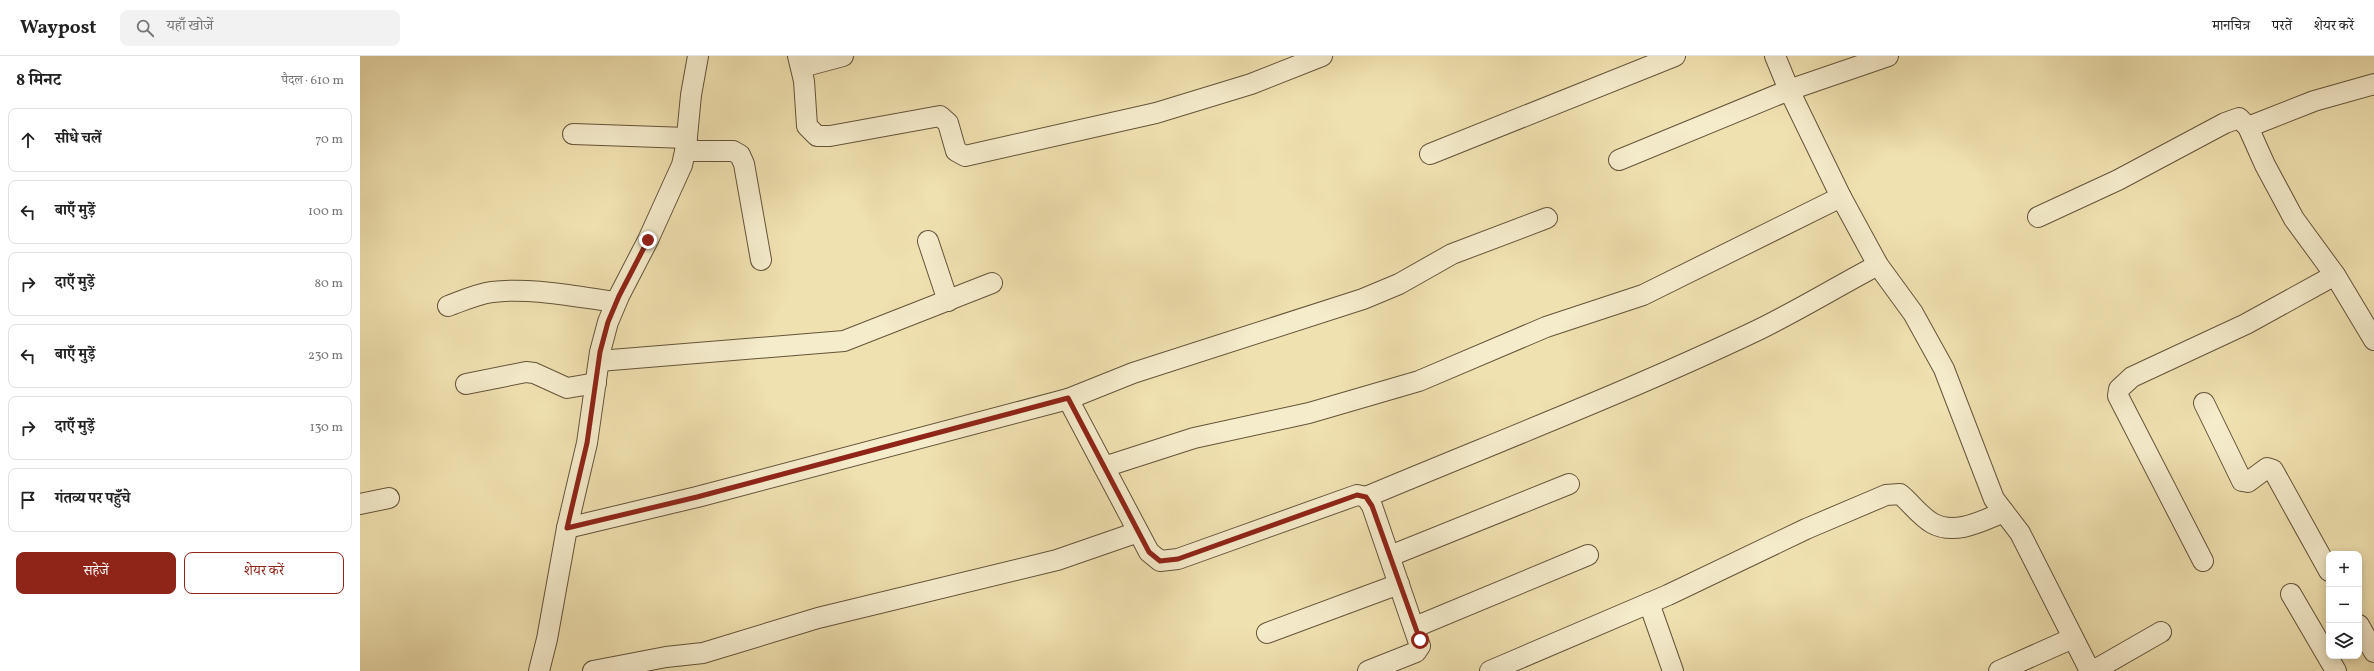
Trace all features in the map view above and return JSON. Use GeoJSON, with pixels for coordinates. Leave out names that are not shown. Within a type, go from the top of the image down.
{"type":"FeatureCollection","features":[{"type":"Feature","properties":{"kind":"street"},"geometry":{"type":"LineString","coordinates":[[539,671],[547,639],[567,528],[587,443],[599,361],[608,322],[616,302],[671,192],[686,145],[691,94],[698,56]]}},
{"type":"Feature","properties":{"kind":"street"},"geometry":{"type":"LineString","coordinates":[[843,56],[800,62],[807,126],[812,133],[830,136],[940,116],[948,123],[956,151],[965,156],[1156,113],[1251,84],[1322,56]]}},
{"type":"Feature","properties":{"kind":"street"},"geometry":{"type":"LineString","coordinates":[[1430,154],[1675,56]]}},
{"type":"Feature","properties":{"kind":"street"},"geometry":{"type":"LineString","coordinates":[[1775,56],[1789,90],[1841,197],[1878,265],[1913,313],[1944,369],[1994,499],[2020,533],[2090,671]]}},
{"type":"Feature","properties":{"kind":"street"},"geometry":{"type":"LineString","coordinates":[[1619,160],[1789,90],[1888,56]]}},
{"type":"Feature","properties":{"kind":"street"},"geometry":{"type":"LineString","coordinates":[[2248,127],[2314,101],[2374,84]]}},
{"type":"Feature","properties":{"kind":"street"},"geometry":{"type":"LineString","coordinates":[[2038,217],[2157,161],[2234,119],[2242,119],[2248,127],[2265,165],[2294,219],[2335,275],[2374,340]]}},
{"type":"Feature","properties":{"kind":"street"},"geometry":{"type":"LineString","coordinates":[[573,134],[734,151],[741,157],[761,260]]}},
{"type":"Feature","properties":{"kind":"street"},"geometry":{"type":"LineString","coordinates":[[1104,467],[1194,438],[1309,413],[1419,381],[1546,328],[1642,295],[1841,197]]}},
{"type":"Feature","properties":{"kind":"street"},"geometry":{"type":"LineString","coordinates":[[567,528],[697,497],[1068,398],[1133,374],[1363,300],[1399,284],[1452,254],[1546,218]]}},
{"type":"Feature","properties":{"kind":"street"},"geometry":{"type":"LineString","coordinates":[[928,241],[948,301]]}},
{"type":"Feature","properties":{"kind":"street"},"geometry":{"type":"LineString","coordinates":[[1068,398],[1138,532],[1154,558],[1166,561],[1178,559],[1357,495],[1366,497],[1580,409],[1760,329],[1878,265]]}},
{"type":"Feature","properties":{"kind":"street"},"geometry":{"type":"LineString","coordinates":[[2203,561],[2118,396],[2119,389],[2132,377],[2246,324],[2335,275]]}},
{"type":"Feature","properties":{"kind":"street"},"geometry":{"type":"LineString","coordinates":[[599,361],[844,341],[992,283]]}},
{"type":"Feature","properties":{"kind":"street"},"geometry":{"type":"LineString","coordinates":[[448,306],[492,292],[507,291],[563,295],[616,302]]}},
{"type":"Feature","properties":{"kind":"street"},"geometry":{"type":"LineString","coordinates":[[466,384],[526,372],[534,372],[567,388],[596,383]]}},
{"type":"Feature","properties":{"kind":"street"},"geometry":{"type":"LineString","coordinates":[[2204,403],[2242,481],[2248,482],[2267,468],[2273,470],[2326,566]]}},
{"type":"Feature","properties":{"kind":"street"},"geometry":{"type":"LineString","coordinates":[[1390,556],[1569,484]]}},
{"type":"Feature","properties":{"kind":"street"},"geometry":{"type":"LineString","coordinates":[[1490,671],[1650,603],[1806,529],[1886,494],[1900,494],[1932,523],[1949,529],[1969,526],[2004,512]]}},
{"type":"Feature","properties":{"kind":"street"},"geometry":{"type":"LineString","coordinates":[[1366,497],[1372,506],[1415,627],[1420,646],[1416,652],[1368,671]]}},
{"type":"Feature","properties":{"kind":"street"},"geometry":{"type":"LineString","coordinates":[[360,504],[389,498]]}},
{"type":"Feature","properties":{"kind":"street"},"geometry":{"type":"LineString","coordinates":[[593,671],[666,657],[703,653],[818,618],[1057,560],[1138,532]]}},
{"type":"Feature","properties":{"kind":"street"},"geometry":{"type":"LineString","coordinates":[[1415,627],[1588,555]]}},
{"type":"Feature","properties":{"kind":"street"},"geometry":{"type":"LineString","coordinates":[[1267,633],[1399,584]]}},
{"type":"Feature","properties":{"kind":"street"},"geometry":{"type":"LineString","coordinates":[[2291,594],[2336,671]]}},
{"type":"Feature","properties":{"kind":"street"},"geometry":{"type":"LineString","coordinates":[[1650,603],[1672,671]]}},
{"type":"Feature","properties":{"kind":"street"},"geometry":{"type":"LineString","coordinates":[[2362,630],[2374,652]]}},
{"type":"Feature","properties":{"kind":"street"},"geometry":{"type":"LineString","coordinates":[[2093,671],[2161,632]]}},
{"type":"Feature","properties":{"kind":"street"},"geometry":{"type":"LineString","coordinates":[[1999,671],[2073,638]]}},
{"type":"Feature","properties":{"kind":"route"},"geometry":{"type":"LineString","coordinates":[[648,240],[619,296],[608,322],[600,352],[587,443],[567,528],[697,497],[1068,398],[1149,552],[1154,558],[1160,561],[1178,559],[1362,494],[1372,506],[1420,640]]}}]}
